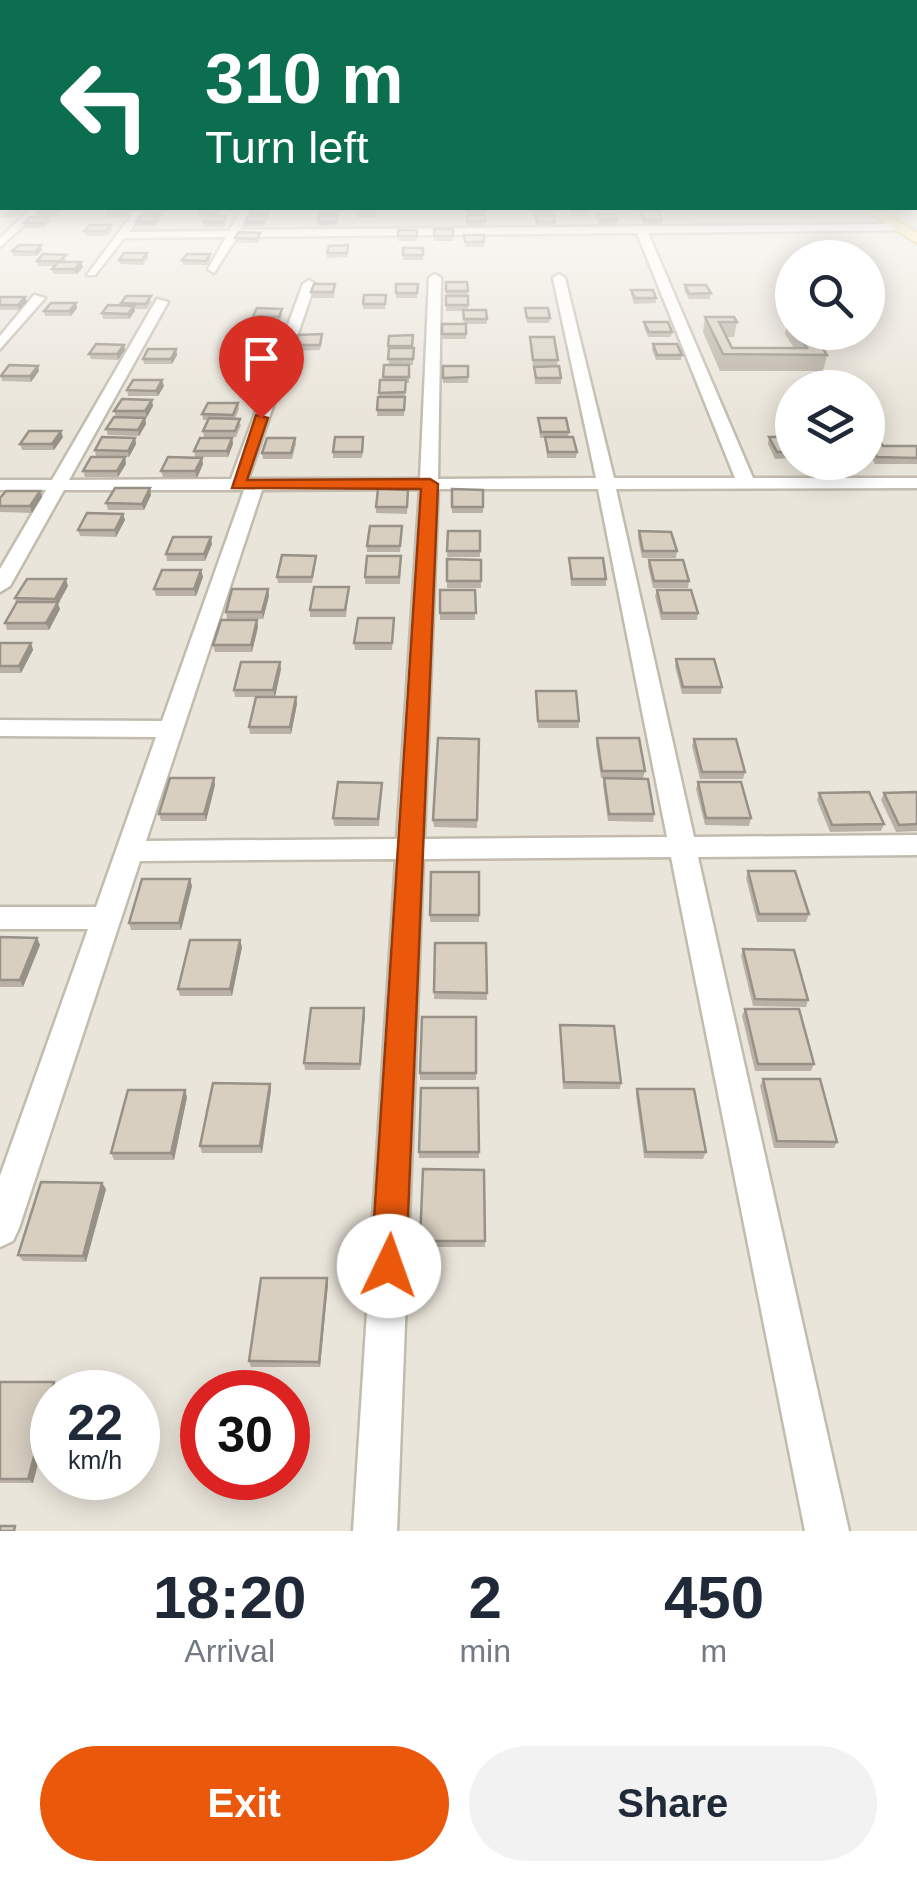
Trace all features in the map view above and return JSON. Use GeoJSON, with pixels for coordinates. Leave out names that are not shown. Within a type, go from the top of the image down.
{"type":"FeatureCollection","features":[{"type":"Feature","properties":{"kind":"street"},"geometry":{"type":"LineString","coordinates":[[658,270],[746,483]]}},
{"type":"Feature","properties":{"kind":"street"},"geometry":{"type":"LineString","coordinates":[[375,1531],[430,484],[435,278]]}},
{"type":"Feature","properties":{"kind":"street"},"geometry":{"type":"LineString","coordinates":[[559,278],[827,1531]]}},
{"type":"Feature","properties":{"kind":"street"},"geometry":{"type":"LineString","coordinates":[[0,1226],[172,729],[308,284]]}},
{"type":"Feature","properties":{"kind":"street"},"geometry":{"type":"LineString","coordinates":[[0,344],[39,298]]}},
{"type":"Feature","properties":{"kind":"street"},"geometry":{"type":"LineString","coordinates":[[0,586],[162,302]]}},
{"type":"Feature","properties":{"kind":"street"},"geometry":{"type":"LineString","coordinates":[[0,485],[917,482]]}},
{"type":"Feature","properties":{"kind":"street"},"geometry":{"type":"LineString","coordinates":[[0,728],[172,729]]}},
{"type":"Feature","properties":{"kind":"street"},"geometry":{"type":"LineString","coordinates":[[130,852],[917,844]]}},
{"type":"Feature","properties":{"kind":"street"},"geometry":{"type":"LineString","coordinates":[[0,918],[106,918]]}},
{"type":"Feature","properties":{"kind":"shaded area"},"geometry":{"type":"Polygon","coordinates":[[[0,270],[775,270],[775,350],[885,350],[885,270],[917,270],[917,1531],[0,1531],[0,270]]]}},
{"type":"Feature","properties":{"kind":"building"},"geometry":{"type":"Polygon","coordinates":[[[446,282],[467,282],[468,291],[446,291],[446,282]]]}},
{"type":"Feature","properties":{"kind":"building"},"geometry":{"type":"Polygon","coordinates":[[[314,284],[335,284],[333,292],[311,292],[314,284]]]}},
{"type":"Feature","properties":{"kind":"building"},"geometry":{"type":"Polygon","coordinates":[[[396,284],[418,284],[417,293],[396,293],[396,284]]]}},
{"type":"Feature","properties":{"kind":"building"},"geometry":{"type":"Polygon","coordinates":[[[685,285],[706,285],[711,293],[689,294],[685,285]]]}},
{"type":"Feature","properties":{"kind":"building"},"geometry":{"type":"Polygon","coordinates":[[[631,290],[653,290],[656,298],[635,298],[631,290]]]}},
{"type":"Feature","properties":{"kind":"building"},"geometry":{"type":"Polygon","coordinates":[[[364,295],[386,295],[385,304],[363,304],[364,295]]]}},
{"type":"Feature","properties":{"kind":"building"},"geometry":{"type":"Polygon","coordinates":[[[126,296],[151,296],[146,304],[121,303],[126,296]]]}},
{"type":"Feature","properties":{"kind":"building"},"geometry":{"type":"Polygon","coordinates":[[[446,296],[468,296],[468,305],[446,305],[446,296]]]}},
{"type":"Feature","properties":{"kind":"building"},"geometry":{"type":"Polygon","coordinates":[[[0,297],[25,297],[18,305],[0,305],[0,297]]]}},
{"type":"Feature","properties":{"kind":"building"},"geometry":{"type":"Polygon","coordinates":[[[51,303],[76,303],[69,311],[44,311],[51,303]]]}},
{"type":"Feature","properties":{"kind":"building"},"geometry":{"type":"Polygon","coordinates":[[[108,305],[134,306],[128,314],[102,313],[108,305]]]}},
{"type":"Feature","properties":{"kind":"building"},"geometry":{"type":"Polygon","coordinates":[[[257,308],[282,309],[279,317],[253,316],[257,308]]]}},
{"type":"Feature","properties":{"kind":"building"},"geometry":{"type":"Polygon","coordinates":[[[525,308],[548,308],[550,318],[527,318],[525,308]]]}},
{"type":"Feature","properties":{"kind":"building"},"geometry":{"type":"Polygon","coordinates":[[[463,310],[486,310],[487,319],[464,319],[463,310]]]}},
{"type":"Feature","properties":{"kind":"building"},"geometry":{"type":"Polygon","coordinates":[[[705,317],[734,317],[737,322],[719,322],[732,348],[824,350],[827,355],[723,354],[705,317]]]}},
{"type":"Feature","properties":{"kind":"building"},"geometry":{"type":"Polygon","coordinates":[[[644,322],[668,322],[672,332],[649,332],[644,322]]]}},
{"type":"Feature","properties":{"kind":"building"},"geometry":{"type":"Polygon","coordinates":[[[252,323],[279,323],[275,331],[248,331],[252,323]]]}},
{"type":"Feature","properties":{"kind":"building"},"geometry":{"type":"Polygon","coordinates":[[[442,324],[466,324],[466,334],[442,334],[442,324]]]}},
{"type":"Feature","properties":{"kind":"building"},"geometry":{"type":"Polygon","coordinates":[[[248,333],[275,333],[271,343],[244,342],[248,333]]]}},
{"type":"Feature","properties":{"kind":"building"},"geometry":{"type":"Polygon","coordinates":[[[322,334],[320,345],[296,345],[298,335],[322,334]]]}},
{"type":"Feature","properties":{"kind":"building"},"geometry":{"type":"Polygon","coordinates":[[[413,335],[412,346],[388,346],[389,336],[413,335]]]}},
{"type":"Feature","properties":{"kind":"building"},"geometry":{"type":"Polygon","coordinates":[[[530,337],[554,337],[558,360],[533,360],[530,337]]]}},
{"type":"Feature","properties":{"kind":"building"},"geometry":{"type":"Polygon","coordinates":[[[96,344],[124,345],[117,354],[89,354],[96,344]]]}},
{"type":"Feature","properties":{"kind":"building"},"geometry":{"type":"Polygon","coordinates":[[[653,344],[677,344],[682,355],[657,355],[653,344]]]}},
{"type":"Feature","properties":{"kind":"building"},"geometry":{"type":"Polygon","coordinates":[[[389,348],[414,348],[413,359],[388,359],[389,348]]]}},
{"type":"Feature","properties":{"kind":"building"},"geometry":{"type":"Polygon","coordinates":[[[148,349],[176,349],[171,359],[143,359],[148,349]]]}},
{"type":"Feature","properties":{"kind":"building"},"geometry":{"type":"Polygon","coordinates":[[[9,365],[38,366],[30,376],[1,376],[9,365]]]}},
{"type":"Feature","properties":{"kind":"building"},"geometry":{"type":"Polygon","coordinates":[[[384,365],[409,365],[409,377],[383,377],[384,365]]]}},
{"type":"Feature","properties":{"kind":"building"},"geometry":{"type":"Polygon","coordinates":[[[443,366],[468,366],[468,377],[443,378],[443,366]]]}},
{"type":"Feature","properties":{"kind":"building"},"geometry":{"type":"Polygon","coordinates":[[[559,366],[561,378],[536,378],[534,367],[559,366]]]}},
{"type":"Feature","properties":{"kind":"building"},"geometry":{"type":"Polygon","coordinates":[[[133,380],[162,380],[156,391],[127,390],[133,380]]]}},
{"type":"Feature","properties":{"kind":"building"},"geometry":{"type":"Polygon","coordinates":[[[380,380],[406,380],[405,392],[379,393],[380,380]]]}},
{"type":"Feature","properties":{"kind":"building"},"geometry":{"type":"Polygon","coordinates":[[[378,397],[405,397],[404,410],[377,410],[378,397]]]}},
{"type":"Feature","properties":{"kind":"building"},"geometry":{"type":"Polygon","coordinates":[[[122,399],[152,400],[145,411],[114,411],[122,399]]]}},
{"type":"Feature","properties":{"kind":"building"},"geometry":{"type":"Polygon","coordinates":[[[208,403],[238,403],[233,415],[202,414],[208,403]]]}},
{"type":"Feature","properties":{"kind":"building"},"geometry":{"type":"Polygon","coordinates":[[[114,417],[145,418],[138,430],[106,429],[114,417]]]}},
{"type":"Feature","properties":{"kind":"building"},"geometry":{"type":"Polygon","coordinates":[[[209,418],[240,419],[235,431],[203,431],[209,418]]]}},
{"type":"Feature","properties":{"kind":"building"},"geometry":{"type":"Polygon","coordinates":[[[538,418],[566,418],[569,432],[541,432],[538,418]]]}},
{"type":"Feature","properties":{"kind":"building"},"geometry":{"type":"Polygon","coordinates":[[[29,431],[61,431],[52,444],[20,444],[29,431]]]}},
{"type":"Feature","properties":{"kind":"building"},"geometry":{"type":"Polygon","coordinates":[[[102,437],[135,438],[128,451],[95,450],[102,437]]]}},
{"type":"Feature","properties":{"kind":"building"},"geometry":{"type":"Polygon","coordinates":[[[335,437],[363,437],[362,452],[333,452],[335,437]]]}},
{"type":"Feature","properties":{"kind":"building"},"geometry":{"type":"Polygon","coordinates":[[[545,437],[573,437],[577,452],[548,452],[545,437]]]}},
{"type":"Feature","properties":{"kind":"building"},"geometry":{"type":"Polygon","coordinates":[[[200,438],[232,438],[227,451],[194,451],[200,438]]]}},
{"type":"Feature","properties":{"kind":"building"},"geometry":{"type":"Polygon","coordinates":[[[267,438],[295,438],[291,453],[262,453],[267,438]]]}},
{"type":"Feature","properties":{"kind":"building"},"geometry":{"type":"Polygon","coordinates":[[[885,446],[917,446],[917,458],[885,457],[885,446]]]}},
{"type":"Feature","properties":{"kind":"building"},"geometry":{"type":"Polygon","coordinates":[[[91,457],[125,457],[117,471],[83,471],[91,457]]]}},
{"type":"Feature","properties":{"kind":"building"},"geometry":{"type":"Polygon","coordinates":[[[168,457],[202,458],[195,471],[161,471],[168,457]]]}},
{"type":"Feature","properties":{"kind":"building"},"geometry":{"type":"Polygon","coordinates":[[[115,488],[150,488],[142,504],[106,503],[115,488]]]}},
{"type":"Feature","properties":{"kind":"building"},"geometry":{"type":"Polygon","coordinates":[[[378,489],[408,490],[407,507],[376,507],[378,489]]]}},
{"type":"Feature","properties":{"kind":"building"},"geometry":{"type":"Polygon","coordinates":[[[452,489],[483,490],[483,507],[452,507],[452,489]]]}},
{"type":"Feature","properties":{"kind":"building"},"geometry":{"type":"Polygon","coordinates":[[[6,491],[40,491],[30,506],[0,506],[6,491]]]}},
{"type":"Feature","properties":{"kind":"building"},"geometry":{"type":"Polygon","coordinates":[[[87,513],[123,514],[115,530],[78,530],[87,513]]]}},
{"type":"Feature","properties":{"kind":"building"},"geometry":{"type":"Polygon","coordinates":[[[370,526],[402,526],[400,546],[367,546],[370,526]]]}},
{"type":"Feature","properties":{"kind":"building"},"geometry":{"type":"Polygon","coordinates":[[[448,531],[480,531],[480,551],[447,551],[448,531]]]}},
{"type":"Feature","properties":{"kind":"building"},"geometry":{"type":"Polygon","coordinates":[[[639,531],[671,532],[677,551],[643,551],[639,531]]]}},
{"type":"Feature","properties":{"kind":"building"},"geometry":{"type":"Polygon","coordinates":[[[173,537],[211,537],[204,554],[166,554],[173,537]]]}},
{"type":"Feature","properties":{"kind":"building"},"geometry":{"type":"Polygon","coordinates":[[[282,555],[316,556],[312,577],[277,577],[282,555]]]}},
{"type":"Feature","properties":{"kind":"building"},"geometry":{"type":"Polygon","coordinates":[[[367,556],[401,556],[399,577],[365,577],[367,556]]]}},
{"type":"Feature","properties":{"kind":"building"},"geometry":{"type":"Polygon","coordinates":[[[569,558],[603,558],[606,579],[572,579],[569,558]]]}},
{"type":"Feature","properties":{"kind":"building"},"geometry":{"type":"Polygon","coordinates":[[[447,559],[481,560],[481,581],[447,581],[447,559]]]}},
{"type":"Feature","properties":{"kind":"building"},"geometry":{"type":"Polygon","coordinates":[[[649,560],[683,560],[689,581],[654,581],[649,560]]]}},
{"type":"Feature","properties":{"kind":"building"},"geometry":{"type":"Polygon","coordinates":[[[162,570],[201,570],[194,589],[154,589],[162,570]]]}},
{"type":"Feature","properties":{"kind":"building"},"geometry":{"type":"Polygon","coordinates":[[[27,579],[66,579],[55,599],[15,598],[27,579]]]}},
{"type":"Feature","properties":{"kind":"building"},"geometry":{"type":"Polygon","coordinates":[[[314,587],[349,587],[345,610],[310,610],[314,587]]]}},
{"type":"Feature","properties":{"kind":"building"},"geometry":{"type":"Polygon","coordinates":[[[232,589],[268,589],[262,612],[226,612],[232,589]]]}},
{"type":"Feature","properties":{"kind":"building"},"geometry":{"type":"Polygon","coordinates":[[[440,590],[475,590],[476,613],[440,613],[440,590]]]}},
{"type":"Feature","properties":{"kind":"building"},"geometry":{"type":"Polygon","coordinates":[[[657,590],[691,590],[698,613],[662,613],[657,590]]]}},
{"type":"Feature","properties":{"kind":"building"},"geometry":{"type":"Polygon","coordinates":[[[17,602],[58,602],[46,623],[5,623],[17,602]]]}},
{"type":"Feature","properties":{"kind":"building"},"geometry":{"type":"Polygon","coordinates":[[[358,618],[394,618],[392,643],[354,643],[358,618]]]}},
{"type":"Feature","properties":{"kind":"building"},"geometry":{"type":"Polygon","coordinates":[[[221,620],[257,620],[251,645],[213,645],[221,620]]]}},
{"type":"Feature","properties":{"kind":"building"},"geometry":{"type":"Polygon","coordinates":[[[0,643],[31,643],[19,666],[0,666],[0,643]]]}},
{"type":"Feature","properties":{"kind":"building"},"geometry":{"type":"Polygon","coordinates":[[[676,659],[714,659],[722,687],[683,687],[676,659]]]}},
{"type":"Feature","properties":{"kind":"building"},"geometry":{"type":"Polygon","coordinates":[[[241,662],[280,662],[273,690],[234,690],[241,662]]]}},
{"type":"Feature","properties":{"kind":"building"},"geometry":{"type":"Polygon","coordinates":[[[536,691],[576,691],[579,721],[538,721],[536,691]]]}},
{"type":"Feature","properties":{"kind":"building"},"geometry":{"type":"Polygon","coordinates":[[[256,697],[296,697],[290,727],[249,727],[256,697]]]}},
{"type":"Feature","properties":{"kind":"building"},"geometry":{"type":"Polygon","coordinates":[[[438,738],[479,739],[477,820],[433,820],[438,738]]]}},
{"type":"Feature","properties":{"kind":"building"},"geometry":{"type":"Polygon","coordinates":[[[597,738],[639,738],[645,771],[602,771],[597,738]]]}},
{"type":"Feature","properties":{"kind":"building"},"geometry":{"type":"Polygon","coordinates":[[[694,739],[736,739],[745,772],[702,772],[694,739]]]}},
{"type":"Feature","properties":{"kind":"building"},"geometry":{"type":"Polygon","coordinates":[[[170,778],[214,778],[204,814],[159,814],[170,778]]]}},
{"type":"Feature","properties":{"kind":"building"},"geometry":{"type":"Polygon","coordinates":[[[604,778],[648,779],[654,814],[609,814],[604,778]]]}},
{"type":"Feature","properties":{"kind":"building"},"geometry":{"type":"Polygon","coordinates":[[[338,782],[382,783],[378,819],[333,818],[338,782]]]}},
{"type":"Feature","properties":{"kind":"building"},"geometry":{"type":"Polygon","coordinates":[[[698,782],[741,782],[751,818],[706,818],[698,782]]]}},
{"type":"Feature","properties":{"kind":"building"},"geometry":{"type":"Polygon","coordinates":[[[869,792],[884,824],[832,825],[819,793],[869,792]]]}},
{"type":"Feature","properties":{"kind":"building"},"geometry":{"type":"Polygon","coordinates":[[[917,792],[917,824],[899,825],[884,793],[917,792]]]}},
{"type":"Feature","properties":{"kind":"building"},"geometry":{"type":"Polygon","coordinates":[[[748,871],[795,871],[809,914],[759,914],[748,871]]]}},
{"type":"Feature","properties":{"kind":"building"},"geometry":{"type":"Polygon","coordinates":[[[431,872],[479,872],[479,915],[430,915],[431,872]]]}},
{"type":"Feature","properties":{"kind":"building"},"geometry":{"type":"Polygon","coordinates":[[[142,879],[190,879],[179,923],[129,923],[142,879]]]}},
{"type":"Feature","properties":{"kind":"building"},"geometry":{"type":"Polygon","coordinates":[[[0,937],[37,938],[20,980],[0,980],[0,937]]]}},
{"type":"Feature","properties":{"kind":"building"},"geometry":{"type":"Polygon","coordinates":[[[190,940],[240,940],[230,989],[178,989],[190,940]]]}},
{"type":"Feature","properties":{"kind":"building"},"geometry":{"type":"Polygon","coordinates":[[[435,943],[486,943],[487,993],[434,992],[435,943]]]}},
{"type":"Feature","properties":{"kind":"building"},"geometry":{"type":"Polygon","coordinates":[[[743,949],[794,950],[808,1000],[755,999],[743,949]]]}},
{"type":"Feature","properties":{"kind":"building"},"geometry":{"type":"Polygon","coordinates":[[[311,1008],[364,1008],[360,1064],[304,1063],[311,1008]]]}},
{"type":"Feature","properties":{"kind":"building"},"geometry":{"type":"Polygon","coordinates":[[[745,1009],[799,1009],[814,1064],[758,1064],[745,1009]]]}},
{"type":"Feature","properties":{"kind":"building"},"geometry":{"type":"Polygon","coordinates":[[[422,1017],[476,1017],[476,1073],[420,1073],[422,1017]]]}},
{"type":"Feature","properties":{"kind":"building"},"geometry":{"type":"Polygon","coordinates":[[[560,1025],[614,1026],[621,1083],[564,1082],[560,1025]]]}},
{"type":"Feature","properties":{"kind":"building"},"geometry":{"type":"Polygon","coordinates":[[[763,1079],[820,1079],[837,1142],[777,1141],[763,1079]]]}},
{"type":"Feature","properties":{"kind":"building"},"geometry":{"type":"Polygon","coordinates":[[[213,1083],[270,1084],[260,1146],[200,1146],[213,1083]]]}},
{"type":"Feature","properties":{"kind":"building"},"geometry":{"type":"Polygon","coordinates":[[[421,1088],[478,1088],[479,1152],[419,1152],[421,1088]]]}},
{"type":"Feature","properties":{"kind":"building"},"geometry":{"type":"Polygon","coordinates":[[[637,1089],[694,1089],[706,1152],[646,1152],[637,1089]]]}},
{"type":"Feature","properties":{"kind":"building"},"geometry":{"type":"Polygon","coordinates":[[[128,1090],[185,1090],[171,1153],[111,1153],[128,1090]]]}},
{"type":"Feature","properties":{"kind":"building"},"geometry":{"type":"Polygon","coordinates":[[[423,1169],[484,1170],[485,1241],[420,1241],[423,1169]]]}},
{"type":"Feature","properties":{"kind":"building"},"geometry":{"type":"Polygon","coordinates":[[[41,1182],[102,1183],[83,1256],[18,1255],[41,1182]]]}},
{"type":"Feature","properties":{"kind":"building"},"geometry":{"type":"Polygon","coordinates":[[[261,1278],[327,1278],[319,1362],[249,1361],[261,1278]]]}},
{"type":"Feature","properties":{"kind":"building"},"geometry":{"type":"Polygon","coordinates":[[[0,1382],[30,1382],[28,1479],[0,1479],[0,1382]]]}},
{"type":"Feature","properties":{"kind":"building"},"geometry":{"type":"Polygon","coordinates":[[[0,1526],[15,1526],[14,1531],[0,1531],[0,1526]]]}},
{"type":"Feature","properties":{"kind":"route"},"geometry":{"type":"LineString","coordinates":[[261,418],[238,484],[430,484],[389,1266]]}}]}
